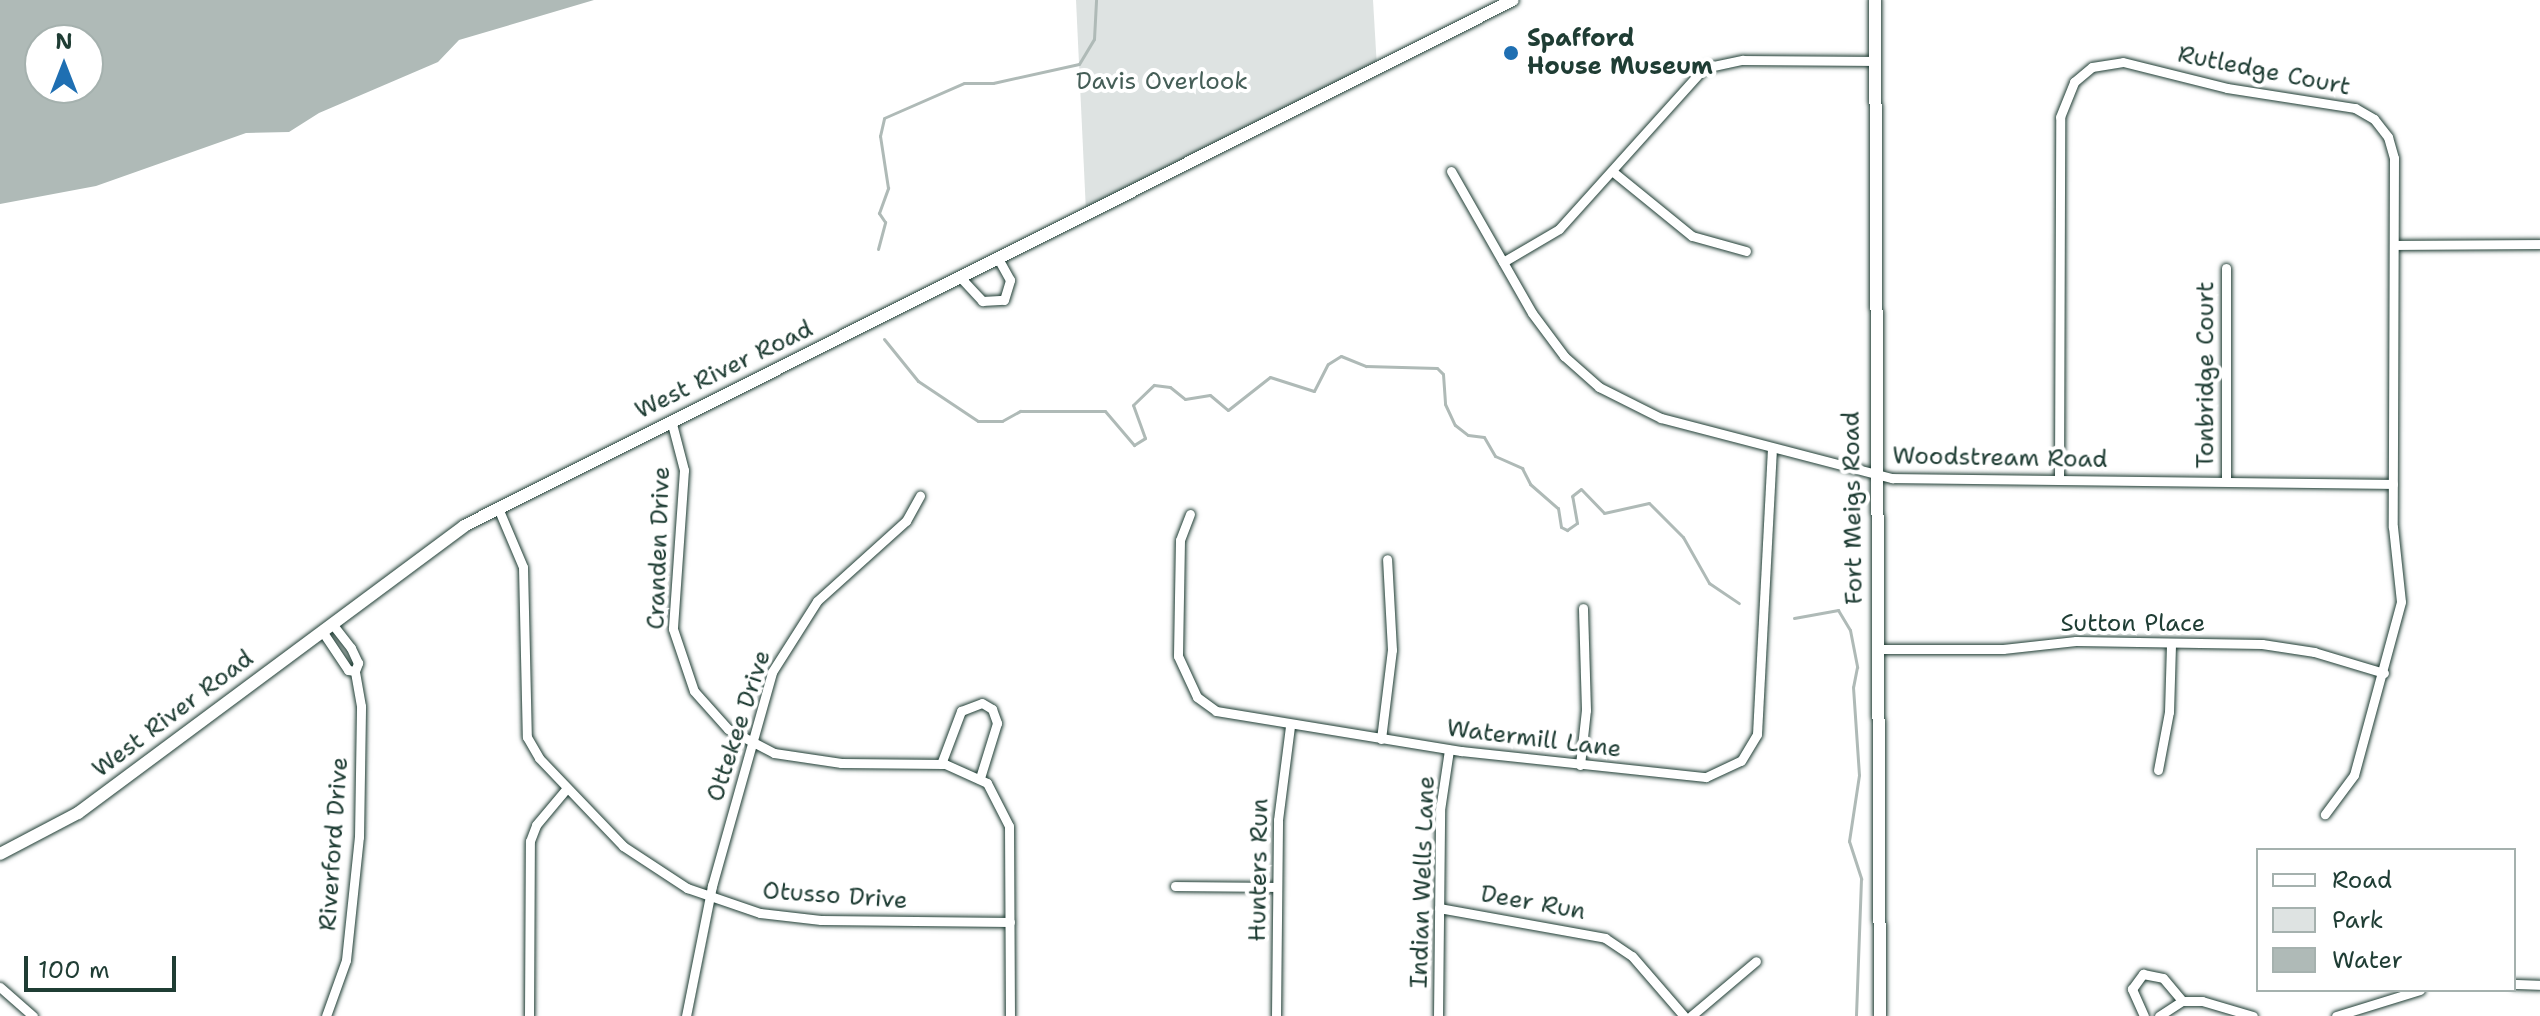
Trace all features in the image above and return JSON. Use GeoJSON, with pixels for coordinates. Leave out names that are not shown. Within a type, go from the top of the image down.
{"type":"FeatureCollection","features":[{"type":"Feature","properties":{"kind":"main road","name":"West River Road"},"geometry":{"type":"LineString","coordinates":[[0,854],[78,813],[464,526],[1513,0]]}},
{"type":"Feature","properties":{"kind":"main road","name":"Fort Meigs Road"},"geometry":{"type":"LineString","coordinates":[[1875,0],[1873,476],[1878,649],[1880,1016]]}},
{"type":"Feature","properties":{"kind":"street"},"geometry":{"type":"LineString","coordinates":[[1503,262],[1559,229],[1686,83],[1711,65],[1743,60],[1875,61]]}},
{"type":"Feature","properties":{"kind":"street","name":"Rutledge Court"},"geometry":{"type":"LineString","coordinates":[[2059,479],[2060,117],[2065,94],[2086,71],[2123,62],[2239,91],[2362,111],[2384,130],[2393,151],[2393,484],[2401,602],[2354,775],[2325,814]]}},
{"type":"Feature","properties":{"kind":"street","name":"Woodstream Road"},"geometry":{"type":"LineString","coordinates":[[1451,171],[1549,338],[1599,387],[1661,418],[1873,476],[2393,484]]}},
{"type":"Feature","properties":{"kind":"street"},"geometry":{"type":"LineString","coordinates":[[1612,171],[1692,236],[1746,251]]}},
{"type":"Feature","properties":{"kind":"street"},"geometry":{"type":"LineString","coordinates":[[2394,245],[2540,244]]}},
{"type":"Feature","properties":{"kind":"street"},"geometry":{"type":"LineString","coordinates":[[960,277],[982,301],[1004,300],[1010,280],[997,257]]}},
{"type":"Feature","properties":{"kind":"street","name":"Tonbridge Court"},"geometry":{"type":"LineString","coordinates":[[2226,268],[2226,481]]}},
{"type":"Feature","properties":{"kind":"street","name":"Cranden Drive"},"geometry":{"type":"LineString","coordinates":[[671,420],[684,470],[672,606],[675,643],[703,703],[751,744],[811,761],[941,764],[980,778]]}},
{"type":"Feature","properties":{"kind":"street","name":"Watermill Lane"},"geometry":{"type":"LineString","coordinates":[[1190,514],[1180,540],[1182,671],[1197,697],[1216,711],[1290,726],[1449,750],[1706,777],[1735,766],[1751,749],[1759,719],[1772,448]]}},
{"type":"Feature","properties":{"kind":"street","name":"Ottekee Drive"},"geometry":{"type":"LineString","coordinates":[[686,1016],[709,898],[772,672],[803,619],[843,574],[906,521],[920,496]]}},
{"type":"Feature","properties":{"kind":"street","name":"Otusso Drive"},"geometry":{"type":"LineString","coordinates":[[498,508],[523,567],[525,730],[534,752],[641,860],[709,898],[790,918],[1010,922]]}},
{"type":"Feature","properties":{"kind":"street"},"geometry":{"type":"LineString","coordinates":[[1381,739],[1392,650],[1387,559]]}},
{"type":"Feature","properties":{"kind":"street"},"geometry":{"type":"LineString","coordinates":[[1580,765],[1586,710],[1583,608]]}},
{"type":"Feature","properties":{"kind":"street","name":"Riverford Drive"},"geometry":{"type":"LineString","coordinates":[[326,1016],[346,960],[359,837],[361,706],[355,671],[348,670],[327,628]]}},
{"type":"Feature","properties":{"kind":"street"},"geometry":{"type":"LineString","coordinates":[[2158,770],[2169,712],[2171,643]]}},
{"type":"Feature","properties":{"kind":"street","name":"Sutton Place"},"geometry":{"type":"LineString","coordinates":[[1878,649],[2171,643],[2292,647],[2384,673]]}},
{"type":"Feature","properties":{"kind":"street"},"geometry":{"type":"LineString","coordinates":[[941,764],[961,711],[982,703],[992,709],[997,723],[980,778],[997,796],[1007,818],[1010,1016]]}},
{"type":"Feature","properties":{"kind":"street","name":"Hunters Run"},"geometry":{"type":"LineString","coordinates":[[1276,1016],[1278,820],[1290,726]]}},
{"type":"Feature","properties":{"kind":"street","name":"Indian Wells Lane"},"geometry":{"type":"LineString","coordinates":[[1438,1016],[1440,810],[1449,750]]}},
{"type":"Feature","properties":{"kind":"street"},"geometry":{"type":"LineString","coordinates":[[529,1016],[530,841],[544,812],[567,788]]}},
{"type":"Feature","properties":{"kind":"street"},"geometry":{"type":"LineString","coordinates":[[1175,886],[1277,887]]}},
{"type":"Feature","properties":{"kind":"street","name":"Deer Run"},"geometry":{"type":"LineString","coordinates":[[1439,908],[1605,938],[1632,956],[1684,1016]]}},
{"type":"Feature","properties":{"kind":"street"},"geometry":{"type":"LineString","coordinates":[[1691,1016],[1756,961]]}},
{"type":"Feature","properties":{"kind":"street"},"geometry":{"type":"LineString","coordinates":[[2144,1016],[2132,989],[2143,974],[2163,978],[2182,1001]]}},
{"type":"Feature","properties":{"kind":"street"},"geometry":{"type":"LineString","coordinates":[[2516,984],[2540,985]]}},
{"type":"Feature","properties":{"kind":"street"},"geometry":{"type":"LineString","coordinates":[[0,987],[33,1016]]}},
{"type":"Feature","properties":{"kind":"street"},"geometry":{"type":"LineString","coordinates":[[2336,1016],[2362,1012],[2415,992]]}},
{"type":"Feature","properties":{"kind":"street"},"geometry":{"type":"LineString","coordinates":[[2159,1016],[2182,1001],[2218,1004],[2253,1016]]}},
{"type":"Feature","properties":{"kind":"green space","name":"Davis Overlook"},"geometry":{"type":"Polygon","coordinates":[[[1076,0],[1373,0],[1377,68],[1086,212],[1076,0]]]}},
{"type":"Feature","properties":{"kind":"water"},"geometry":{"type":"Polygon","coordinates":[[[0,0],[594,0],[459,40],[438,62],[319,113],[289,132],[246,133],[96,186],[0,204],[0,0]]]}},
{"type":"Feature","properties":{"kind":"waterway"},"geometry":{"type":"LineString","coordinates":[[878,249],[885,222],[879,213],[888,188],[880,136],[884,118],[964,83],[993,83],[1079,64],[1094,39],[1096,0]]}},
{"type":"Feature","properties":{"kind":"waterway"},"geometry":{"type":"LineString","coordinates":[[884,339],[918,381],[978,421],[1002,421],[1020,411],[1105,411],[1134,445],[1145,438],[1133,405],[1154,385],[1170,387],[1185,399],[1210,395],[1228,410],[1270,377],[1314,391],[1328,364],[1341,356],[1366,366],[1437,368],[1443,374],[1445,404],[1455,425],[1468,435],[1484,437],[1495,456],[1522,468],[1530,484],[1558,508],[1561,527],[1567,530],[1577,523],[1572,496],[1581,489],[1604,513],[1649,503],[1683,537],[1709,583],[1739,603]]}},
{"type":"Feature","properties":{"kind":"waterway"},"geometry":{"type":"LineString","coordinates":[[1794,618],[1838,610],[1850,630],[1857,667],[1853,687],[1859,775],[1849,841],[1861,879],[1856,1016]]}},
{"type":"Feature","properties":{"kind":"place","name":"Spafford House Museum"},"geometry":{"type":"Point","coordinates":[1511,53]}}]}
